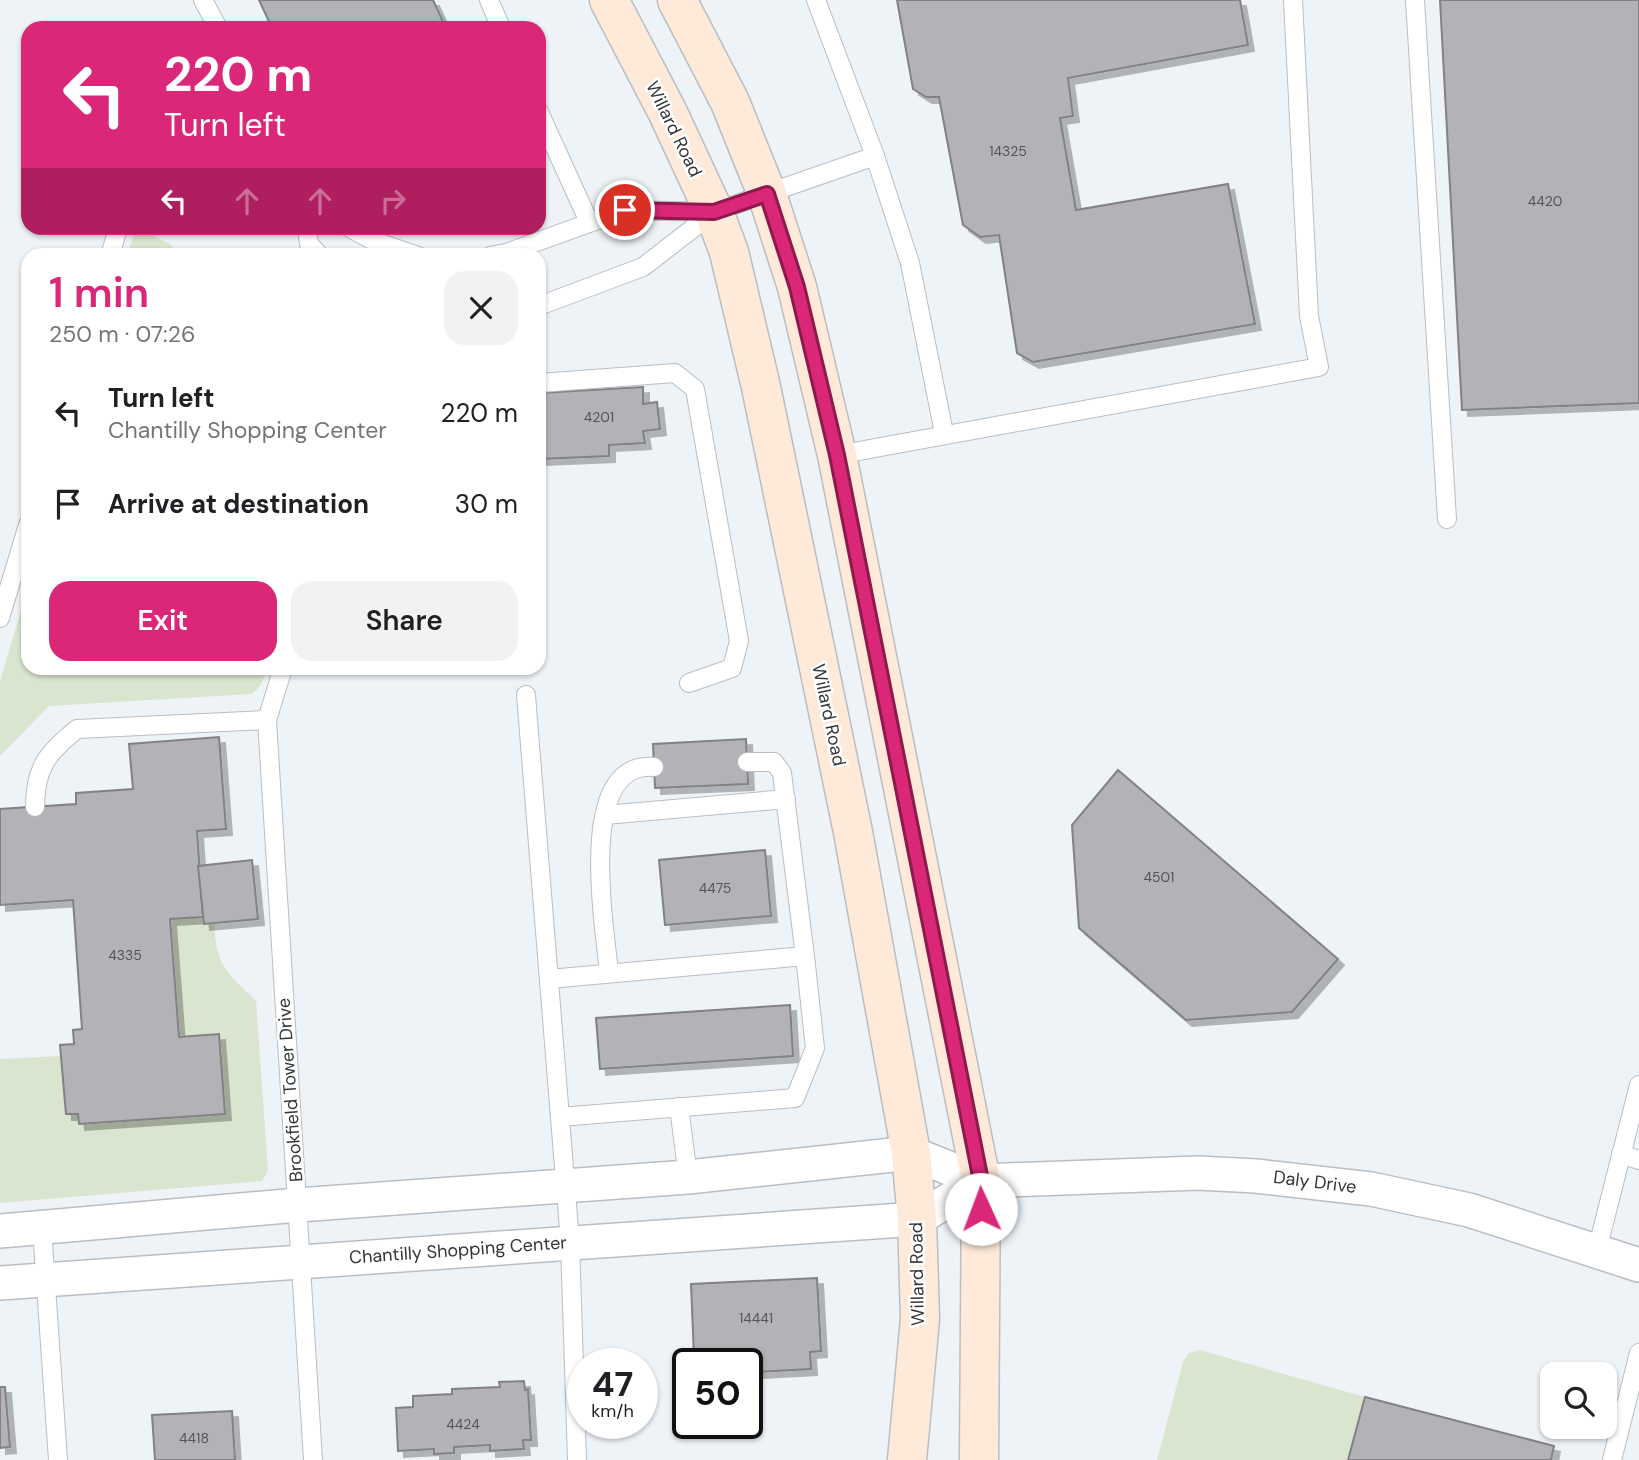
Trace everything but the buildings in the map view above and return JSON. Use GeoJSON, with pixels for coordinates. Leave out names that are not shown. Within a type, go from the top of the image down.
{"type":"FeatureCollection","features":[{"type":"Feature","properties":{"kind":"main road","name":"Willard Road"},"geometry":{"type":"LineString","coordinates":[[609,0],[714,212],[744,308],[853,832],[911,1153],[917,1219],[920,1320],[907,1460]]}},
{"type":"Feature","properties":{"kind":"main road"},"geometry":{"type":"LineString","coordinates":[[677,0],[730,102],[767,194],[797,287],[837,455],[981,1181],[979,1460]]}},
{"type":"Feature","properties":{"kind":"street"},"geometry":{"type":"LineString","coordinates":[[0,1231],[298,1205],[688,1177],[911,1153]]}},
{"type":"Feature","properties":{"kind":"street","name":"Daly Drive"},"geometry":{"type":"LineString","coordinates":[[911,1153],[981,1181],[1139,1173],[1245,1175],[1314,1181],[1438,1202],[1639,1265]]}},
{"type":"Feature","properties":{"kind":"street","name":"Daly Drive"},"geometry":{"type":"LineString","coordinates":[[917,1219],[981,1181]]}},
{"type":"Feature","properties":{"kind":"street","name":"Chantilly Shopping Center"},"geometry":{"type":"LineString","coordinates":[[0,1283],[917,1219]]}},
{"type":"Feature","properties":{"kind":"lane"},"geometry":{"type":"LineString","coordinates":[[203,0],[214,21]]}},
{"type":"Feature","properties":{"kind":"lane"},"geometry":{"type":"LineString","coordinates":[[489,0],[498,21]]}},
{"type":"Feature","properties":{"kind":"lane"},"geometry":{"type":"LineString","coordinates":[[816,0],[874,156],[910,263],[944,433]]}},
{"type":"Feature","properties":{"kind":"lane"},"geometry":{"type":"LineString","coordinates":[[837,455],[944,433],[1319,367],[1309,316],[1293,0]]}},
{"type":"Feature","properties":{"kind":"lane"},"geometry":{"type":"LineString","coordinates":[[1415,0],[1447,519]]}},
{"type":"Feature","properties":{"kind":"lane"},"geometry":{"type":"LineString","coordinates":[[546,127],[589,222]]}},
{"type":"Feature","properties":{"kind":"lane"},"geometry":{"type":"LineString","coordinates":[[546,303],[643,267],[714,212],[874,156]]}},
{"type":"Feature","properties":{"kind":"lane"},"geometry":{"type":"LineString","coordinates":[[519,248],[625,210],[714,212]]}},
{"type":"Feature","properties":{"kind":"lane"},"geometry":{"type":"LineString","coordinates":[[363,235],[394,248]]}},
{"type":"Feature","properties":{"kind":"lane"},"geometry":{"type":"LineString","coordinates":[[546,382],[675,373],[695,389],[739,641],[732,668],[689,683]]}},
{"type":"Feature","properties":{"kind":"lane"},"geometry":{"type":"LineString","coordinates":[[0,618],[21,548]]}},
{"type":"Feature","properties":{"kind":"lane","name":"Brookfield Tower Drive"},"geometry":{"type":"LineString","coordinates":[[281,675],[267,720],[313,1460]]}},
{"type":"Feature","properties":{"kind":"lane"},"geometry":{"type":"LineString","coordinates":[[526,695],[570,1242],[577,1460]]}},
{"type":"Feature","properties":{"kind":"lane"},"geometry":{"type":"LineString","coordinates":[[34,807],[35,780],[40,770],[57,744],[76,729],[267,720]]}},
{"type":"Feature","properties":{"kind":"lane"},"geometry":{"type":"LineString","coordinates":[[560,1117],[795,1098],[815,1048],[786,799],[782,773],[774,762],[747,762]]}},
{"type":"Feature","properties":{"kind":"lane"},"geometry":{"type":"LineString","coordinates":[[609,974],[599,855],[609,794],[621,775],[638,765],[654,767]]}},
{"type":"Feature","properties":{"kind":"lane"},"geometry":{"type":"LineString","coordinates":[[605,815],[786,799]]}},
{"type":"Feature","properties":{"kind":"lane"},"geometry":{"type":"LineString","coordinates":[[549,979],[805,956]]}},
{"type":"Feature","properties":{"kind":"lane"},"geometry":{"type":"LineString","coordinates":[[1597,1250],[1639,1085]]}},
{"type":"Feature","properties":{"kind":"lane"},"geometry":{"type":"LineString","coordinates":[[679,1107],[688,1177]]}},
{"type":"Feature","properties":{"kind":"lane"},"geometry":{"type":"LineString","coordinates":[[1621,1154],[1639,1160]]}},
{"type":"Feature","properties":{"kind":"lane"},"geometry":{"type":"LineString","coordinates":[[42,1228],[58,1460]]}},
{"type":"Feature","properties":{"kind":"lane"},"geometry":{"type":"LineString","coordinates":[[1612,1460],[1639,1353]]}},
{"type":"Feature","properties":{"kind":"green space"},"geometry":{"type":"Polygon","coordinates":[[[134,235],[155,235],[173,248],[129,248],[134,235]]]}},
{"type":"Feature","properties":{"kind":"green space"},"geometry":{"type":"Polygon","coordinates":[[[21,610],[21,675],[265,675],[251,694],[49,706],[0,756],[0,681],[21,610]]]}},
{"type":"Feature","properties":{"kind":"green space"},"geometry":{"type":"Polygon","coordinates":[[[203,917],[204,924],[214,923],[217,950],[225,968],[256,1001],[268,1171],[262,1181],[0,1203],[0,1059],[61,1056],[66,1114],[78,1114],[79,1124],[225,1113],[219,1034],[179,1037],[170,919],[203,917]]]}},
{"type":"Feature","properties":{"kind":"green space"},"geometry":{"type":"Polygon","coordinates":[[[1200,1350],[1365,1397],[1348,1460],[1157,1460],[1183,1362],[1189,1353],[1200,1350]]]}},
{"type":"Feature","properties":{"kind":"route"},"geometry":{"type":"LineString","coordinates":[[625,210],[714,212],[767,194],[797,287],[837,455],[981,1181],[981,1209]]}}]}
